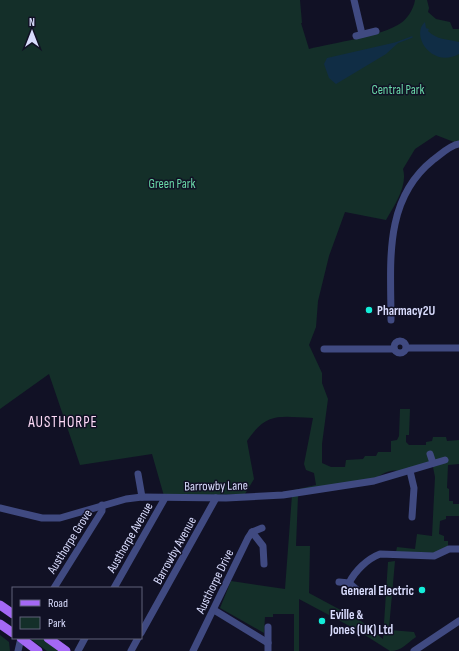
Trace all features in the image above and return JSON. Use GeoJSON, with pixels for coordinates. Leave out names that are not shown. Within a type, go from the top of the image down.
{"type":"FeatureCollection","features":[{"type":"Feature","properties":{"kind":"main road"},"geometry":{"type":"LineString","coordinates":[[0,605],[12,613]]}},
{"type":"Feature","properties":{"kind":"main road"},"geometry":{"type":"LineString","coordinates":[[0,624],[12,632]]}},
{"type":"Feature","properties":{"kind":"main road"},"geometry":{"type":"LineString","coordinates":[[22,639],[38,651]]}},
{"type":"Feature","properties":{"kind":"main road"},"geometry":{"type":"LineString","coordinates":[[49,639],[66,651]]}},
{"type":"Feature","properties":{"kind":"street"},"geometry":{"type":"LineString","coordinates":[[354,0],[359,35],[376,31]]}},
{"type":"Feature","properties":{"kind":"street"},"geometry":{"type":"LineString","coordinates":[[391,320],[392,236],[397,213],[412,181],[424,167],[443,153],[459,144]]}},
{"type":"Feature","properties":{"kind":"street"},"geometry":{"type":"LineString","coordinates":[[324,349],[394,348],[395,344],[400,341],[404,342],[407,348],[459,348]]}},
{"type":"Feature","properties":{"kind":"street"},"geometry":{"type":"LineString","coordinates":[[430,454],[433,463]]}},
{"type":"Feature","properties":{"kind":"street","name":"Barrowby Lane"},"geometry":{"type":"LineString","coordinates":[[0,508],[42,518],[60,518],[102,505],[142,497],[216,498],[283,495],[374,481],[445,460]]}},
{"type":"Feature","properties":{"kind":"street"},"geometry":{"type":"LineString","coordinates":[[410,471],[414,488],[412,517]]}},
{"type":"Feature","properties":{"kind":"street"},"geometry":{"type":"LineString","coordinates":[[138,474],[142,497]]}},
{"type":"Feature","properties":{"kind":"street","name":"Austhorpe Avenue"},"geometry":{"type":"LineString","coordinates":[[115,587],[165,498]]}},
{"type":"Feature","properties":{"kind":"street","name":"Barrowby Avenue"},"geometry":{"type":"LineString","coordinates":[[142,631],[216,498]]}},
{"type":"Feature","properties":{"kind":"street","name":"Austhorpe Grove"},"geometry":{"type":"LineString","coordinates":[[55,587],[102,511],[102,505]]}},
{"type":"Feature","properties":{"kind":"street"},"geometry":{"type":"LineString","coordinates":[[262,528],[252,532],[263,546],[264,564]]}},
{"type":"Feature","properties":{"kind":"street","name":"Austhorpe Drive"},"geometry":{"type":"LineString","coordinates":[[193,651],[252,532]]}},
{"type":"Feature","properties":{"kind":"street"},"geometry":{"type":"LineString","coordinates":[[349,583],[358,570],[372,557],[380,554],[434,556],[449,549],[457,549]]}},
{"type":"Feature","properties":{"kind":"street"},"geometry":{"type":"LineString","coordinates":[[340,582],[349,583],[357,590]]}},
{"type":"Feature","properties":{"kind":"street"},"geometry":{"type":"LineString","coordinates":[[214,610],[268,643]]}},
{"type":"Feature","properties":{"kind":"street"},"geometry":{"type":"LineString","coordinates":[[414,651],[459,621]]}},
{"type":"Feature","properties":{"kind":"street"},"geometry":{"type":"LineString","coordinates":[[268,627],[268,651]]}},
{"type":"Feature","properties":{"kind":"street"},"geometry":{"type":"LineString","coordinates":[[18,651],[21,639]]}},
{"type":"Feature","properties":{"kind":"street"},"geometry":{"type":"LineString","coordinates":[[78,651],[84,639]]}},
{"type":"Feature","properties":{"kind":"street"},"geometry":{"type":"LineString","coordinates":[[131,651],[137,639]]}},
{"type":"Feature","properties":{"kind":"green space","name":"Green Park"},"geometry":{"type":"Polygon","coordinates":[[[0,0],[300,0],[301,23],[309,49],[357,39],[393,28],[404,21],[408,16],[415,0],[427,0],[429,8],[428,12],[436,19],[450,22],[453,29],[459,29],[459,144],[436,135],[415,149],[403,169],[404,182],[402,189],[386,220],[345,212],[329,256],[318,301],[316,327],[309,345],[322,373],[322,383],[328,399],[322,444],[322,463],[331,467],[345,467],[346,460],[363,459],[365,456],[376,456],[378,452],[391,452],[391,441],[397,440],[399,436],[400,409],[410,409],[409,435],[406,435],[406,442],[409,445],[426,445],[426,442],[432,441],[433,437],[446,437],[447,441],[459,440],[459,464],[448,465],[447,488],[449,489],[449,501],[453,501],[453,504],[459,504],[459,516],[446,516],[446,519],[440,521],[439,534],[444,536],[444,541],[448,541],[448,546],[435,553],[396,552],[397,547],[415,549],[417,534],[432,536],[435,477],[433,467],[446,462],[399,471],[390,471],[375,479],[300,491],[294,490],[316,485],[314,473],[306,470],[304,464],[313,418],[275,418],[268,420],[254,431],[247,441],[254,479],[245,494],[164,496],[152,454],[80,465],[49,374],[0,409],[0,0]]]}},
{"type":"Feature","properties":{"kind":"green space"},"geometry":{"type":"Polygon","coordinates":[[[292,495],[298,496],[296,546],[310,546],[309,593],[361,621],[383,639],[388,562],[395,561],[389,628],[390,630],[414,632],[416,637],[398,650],[390,651],[357,630],[299,599],[299,651],[294,651],[294,614],[273,614],[273,617],[265,617],[264,633],[220,608],[231,581],[285,589],[292,495]]]}},
{"type":"Feature","properties":{"kind":"green space"},"geometry":{"type":"Polygon","coordinates":[[[0,635],[9,642],[10,651],[0,651],[0,635]]]}},
{"type":"Feature","properties":{"kind":"green space"},"geometry":{"type":"Polygon","coordinates":[[[30,639],[44,639],[61,651],[47,651],[30,639]]]}},
{"type":"Feature","properties":{"kind":"water"},"geometry":{"type":"Polygon","coordinates":[[[425,22],[426,28],[429,29],[428,31],[431,34],[442,39],[459,42],[459,54],[449,57],[440,57],[432,54],[422,42],[420,35],[421,28],[425,22]]]}},
{"type":"Feature","properties":{"kind":"water"},"geometry":{"type":"Polygon","coordinates":[[[398,43],[386,54],[336,84],[329,78],[324,64],[327,58],[398,43]]]}},
{"type":"Feature","properties":{"kind":"waterway"},"geometry":{"type":"LineString","coordinates":[[396,43],[412,37]]}},
{"type":"Feature","properties":{"kind":"place","name":"Pharmacy2U"},"geometry":{"type":"Point","coordinates":[369,310]}},
{"type":"Feature","properties":{"kind":"place","name":"General Electric"},"geometry":{"type":"Point","coordinates":[422,590]}},
{"type":"Feature","properties":{"kind":"place","name":"Eville & Jones (UK) Ltd"},"geometry":{"type":"Point","coordinates":[322,621]}},
{"type":"Feature","properties":{"kind":"district","name":"AUSTHORPE"},"geometry":{"type":"Point","coordinates":[63,422]}},
{"type":"Feature","properties":{"kind":"park label","name":"Central Park"},"geometry":{"type":"Point","coordinates":[398,89]}}]}
